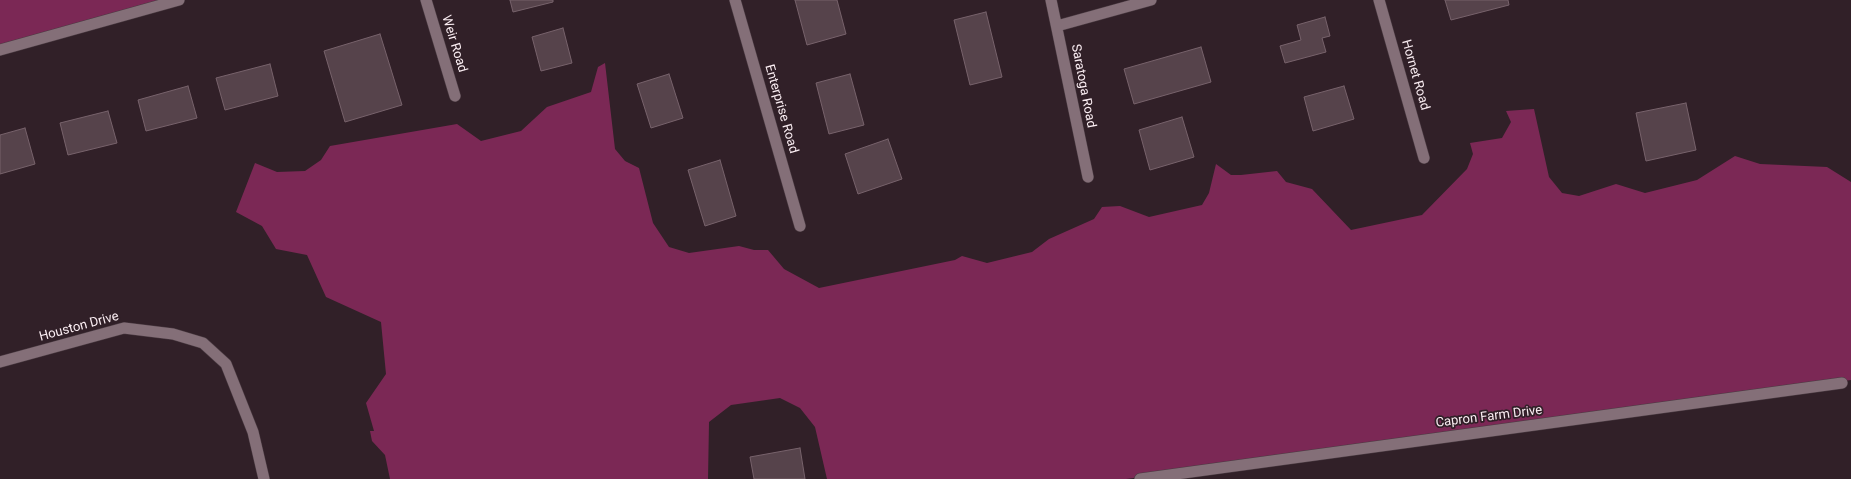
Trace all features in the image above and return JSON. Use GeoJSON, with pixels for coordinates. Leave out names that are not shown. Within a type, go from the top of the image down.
{"type":"FeatureCollection","features":[{"type":"Feature","properties":{"kind":"street"},"geometry":{"type":"LineString","coordinates":[[0,50],[179,0]]}},
{"type":"Feature","properties":{"kind":"street","name":"Weir Road"},"geometry":{"type":"LineString","coordinates":[[426,0],[455,96]]}},
{"type":"Feature","properties":{"kind":"street","name":"Enterprise Road"},"geometry":{"type":"LineString","coordinates":[[735,0],[800,226]]}},
{"type":"Feature","properties":{"kind":"street","name":"Saratoga Road"},"geometry":{"type":"LineString","coordinates":[[1051,0],[1088,177]]}},
{"type":"Feature","properties":{"kind":"street"},"geometry":{"type":"LineString","coordinates":[[1057,26],[1151,0]]}},
{"type":"Feature","properties":{"kind":"street","name":"Hornet Road"},"geometry":{"type":"LineString","coordinates":[[1379,0],[1424,158]]}},
{"type":"Feature","properties":{"kind":"street","name":"Houston Drive"},"geometry":{"type":"LineString","coordinates":[[0,362],[124,328],[173,334],[203,343],[226,364],[253,432],[264,479]]}},
{"type":"Feature","properties":{"kind":"street","name":"Capron Farm Drive"},"geometry":{"type":"LineString","coordinates":[[1140,479],[1842,383]]}},
{"type":"Feature","properties":{"kind":"shaded area"},"geometry":{"type":"Polygon","coordinates":[[[0,0],[167,0],[0,47],[0,0]]]}},
{"type":"Feature","properties":{"kind":"shaded area"},"geometry":{"type":"Polygon","coordinates":[[[605,63],[615,149],[625,161],[639,168],[653,223],[669,247],[689,253],[739,246],[754,250],[768,250],[784,269],[819,288],[955,260],[962,256],[987,263],[1032,252],[1049,239],[1094,219],[1102,207],[1120,206],[1149,217],[1202,205],[1209,193],[1216,164],[1231,175],[1277,171],[1286,182],[1312,189],[1351,230],[1422,215],[1467,169],[1473,154],[1470,143],[1502,138],[1511,122],[1506,111],[1534,109],[1549,177],[1562,193],[1579,196],[1616,184],[1645,193],[1697,180],[1735,156],[1760,164],[1827,167],[1851,182],[1851,380],[1126,479],[827,479],[815,427],[800,408],[780,398],[731,405],[709,422],[708,479],[390,479],[385,455],[372,441],[370,431],[374,431],[366,403],[386,374],[381,322],[326,297],[307,255],[276,249],[262,226],[236,212],[255,163],[277,172],[305,171],[321,160],[330,146],[457,124],[481,141],[521,131],[547,107],[591,92],[598,67],[605,63]]]}},
{"type":"Feature","properties":{"kind":"building"},"geometry":{"type":"Polygon","coordinates":[[[510,0],[553,0],[553,2],[513,12],[510,0]]]}},
{"type":"Feature","properties":{"kind":"building"},"geometry":{"type":"Polygon","coordinates":[[[795,0],[837,0],[846,34],[807,45],[795,0]]]}},
{"type":"Feature","properties":{"kind":"building"},"geometry":{"type":"Polygon","coordinates":[[[1445,0],[1508,0],[1509,5],[1451,20],[1445,0]]]}},
{"type":"Feature","properties":{"kind":"building"},"geometry":{"type":"Polygon","coordinates":[[[986,12],[1002,77],[970,85],[954,20],[986,12]]]}},
{"type":"Feature","properties":{"kind":"building"},"geometry":{"type":"Polygon","coordinates":[[[1325,17],[1330,36],[1322,38],[1326,52],[1285,63],[1280,46],[1301,40],[1297,25],[1325,17]]]}},
{"type":"Feature","properties":{"kind":"building"},"geometry":{"type":"Polygon","coordinates":[[[563,28],[572,63],[541,71],[532,37],[563,28]]]}},
{"type":"Feature","properties":{"kind":"building"},"geometry":{"type":"Polygon","coordinates":[[[380,34],[402,105],[345,122],[324,51],[380,34]]]}},
{"type":"Feature","properties":{"kind":"building"},"geometry":{"type":"Polygon","coordinates":[[[1201,47],[1211,82],[1134,104],[1124,69],[1201,47]]]}},
{"type":"Feature","properties":{"kind":"building"},"geometry":{"type":"Polygon","coordinates":[[[270,64],[278,96],[225,110],[216,78],[270,64]]]}},
{"type":"Feature","properties":{"kind":"building"},"geometry":{"type":"Polygon","coordinates":[[[669,74],[683,118],[651,128],[637,84],[669,74]]]}},
{"type":"Feature","properties":{"kind":"building"},"geometry":{"type":"Polygon","coordinates":[[[850,74],[864,125],[829,134],[816,83],[850,74]]]}},
{"type":"Feature","properties":{"kind":"building"},"geometry":{"type":"Polygon","coordinates":[[[188,86],[197,118],[146,131],[138,100],[188,86]]]}},
{"type":"Feature","properties":{"kind":"building"},"geometry":{"type":"Polygon","coordinates":[[[1344,86],[1354,119],[1313,131],[1304,97],[1344,86]]]}},
{"type":"Feature","properties":{"kind":"building"},"geometry":{"type":"Polygon","coordinates":[[[1686,103],[1696,150],[1646,161],[1636,113],[1686,103]]]}},
{"type":"Feature","properties":{"kind":"building"},"geometry":{"type":"Polygon","coordinates":[[[108,111],[117,143],[68,155],[60,123],[108,111]]]}},
{"type":"Feature","properties":{"kind":"building"},"geometry":{"type":"Polygon","coordinates":[[[1182,117],[1194,157],[1150,170],[1139,130],[1182,117]]]}},
{"type":"Feature","properties":{"kind":"building"},"geometry":{"type":"Polygon","coordinates":[[[25,128],[35,164],[0,174],[0,135],[25,128]]]}},
{"type":"Feature","properties":{"kind":"building"},"geometry":{"type":"Polygon","coordinates":[[[888,139],[902,179],[858,194],[845,154],[888,139]]]}},
{"type":"Feature","properties":{"kind":"building"},"geometry":{"type":"Polygon","coordinates":[[[720,160],[736,216],[705,226],[688,170],[720,160]]]}},
{"type":"Feature","properties":{"kind":"building"},"geometry":{"type":"Polygon","coordinates":[[[800,448],[805,479],[754,479],[750,457],[800,448]]]}}]}
